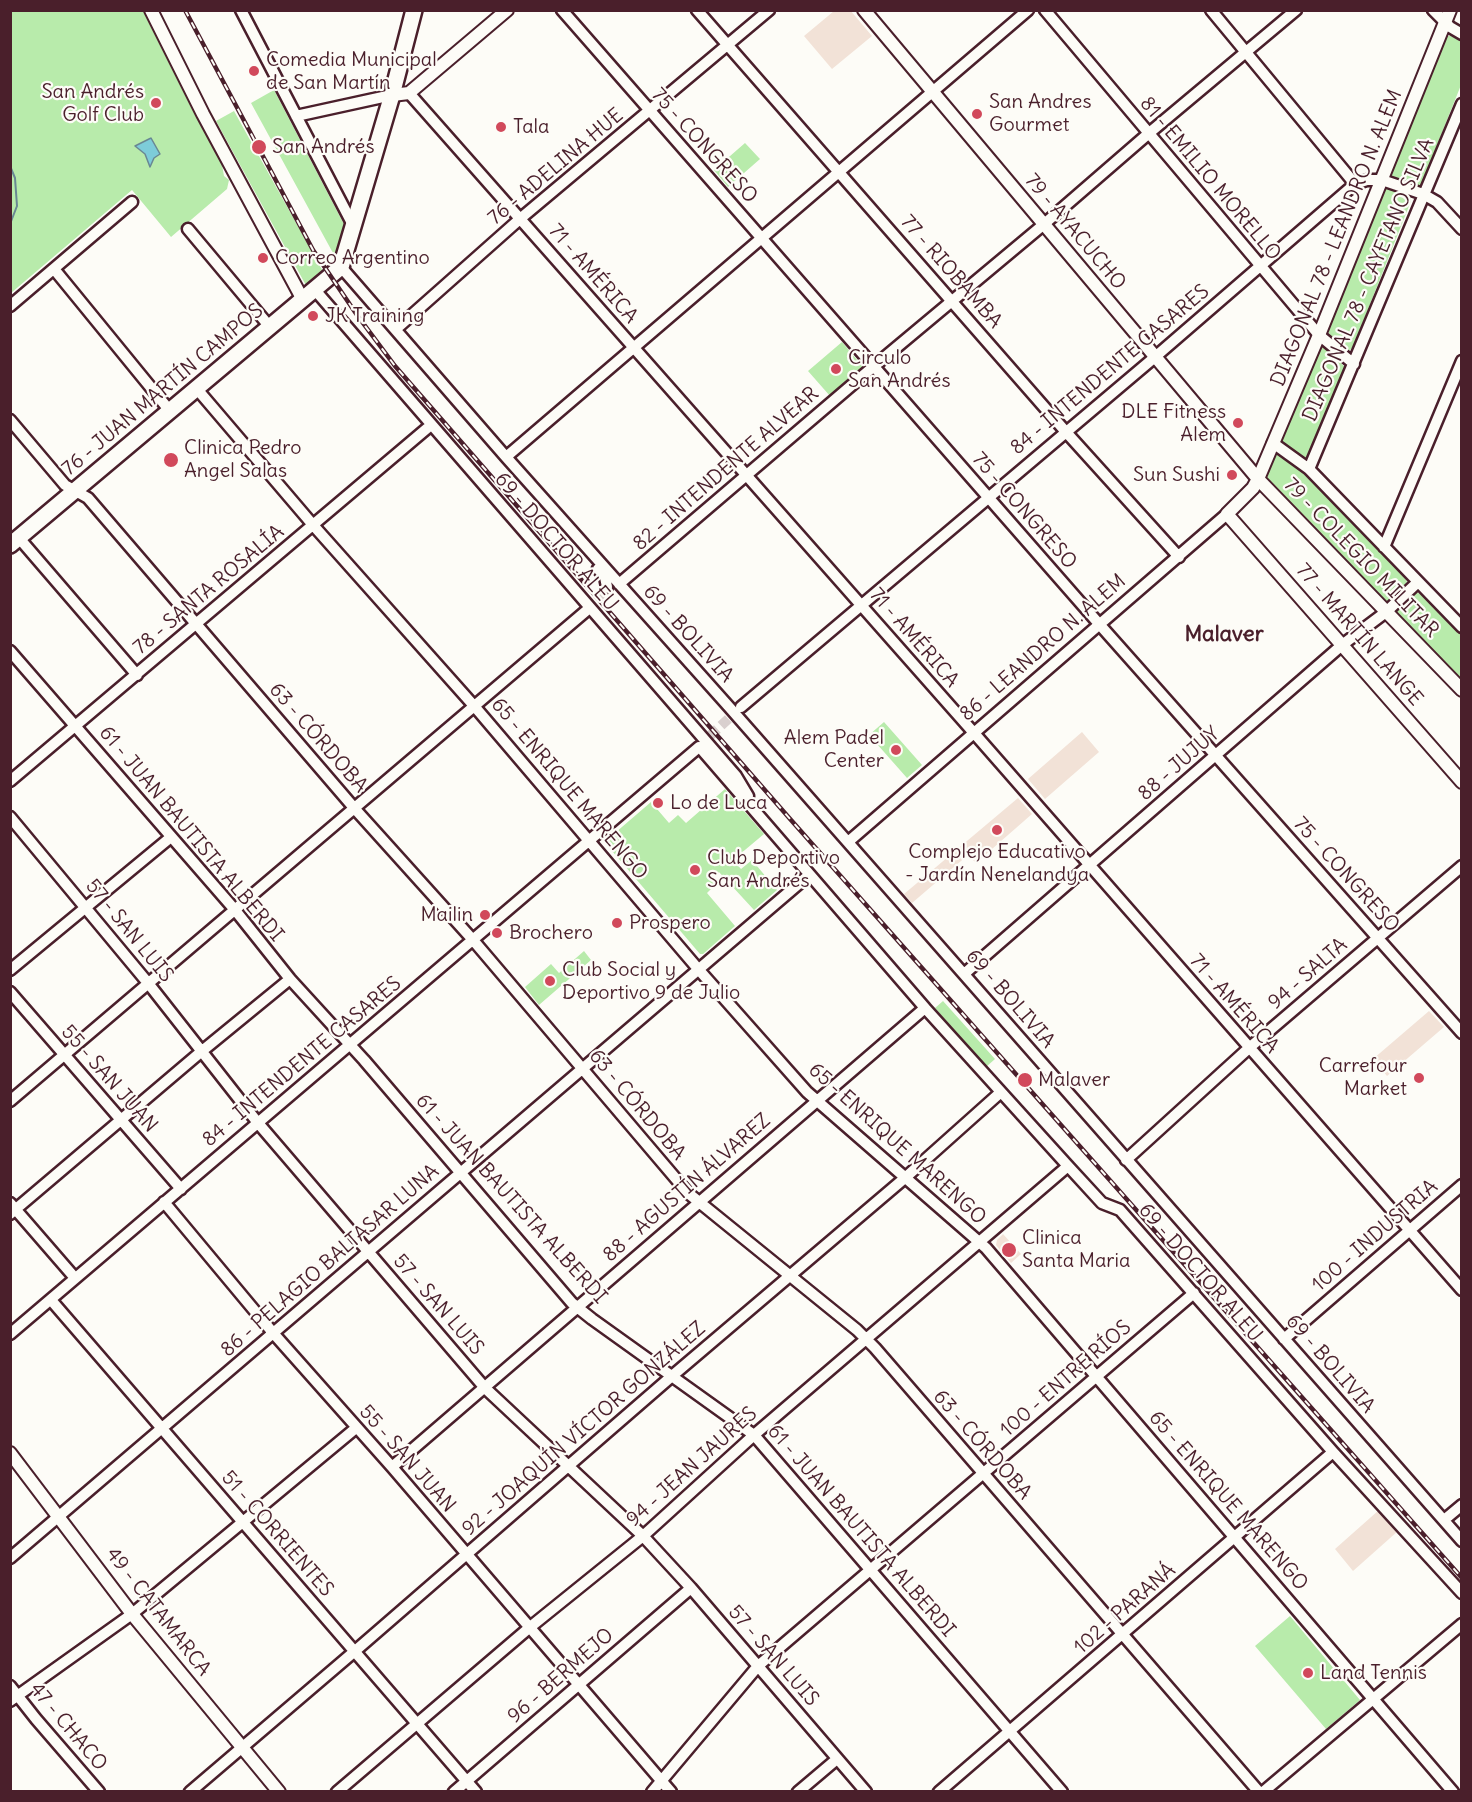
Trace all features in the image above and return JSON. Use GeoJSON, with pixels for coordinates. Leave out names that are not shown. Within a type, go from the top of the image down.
{"type":"FeatureCollection","features":[{"type":"Feature","properties":{"kind":"main road"},"geometry":{"type":"LineString","coordinates":[[341,267],[392,95],[414,10]]}},
{"type":"Feature","properties":{"kind":"main road","name":"76 - JUAN MARTÍN CAMPOS"},"geometry":{"type":"LineString","coordinates":[[15,541],[341,267]]}},
{"type":"Feature","properties":{"kind":"street"},"geometry":{"type":"LineString","coordinates":[[151,10],[210,128],[303,300]]}},
{"type":"Feature","properties":{"kind":"street"},"geometry":{"type":"LineString","coordinates":[[241,10],[354,227]]}},
{"type":"Feature","properties":{"kind":"street"},"geometry":{"type":"LineString","coordinates":[[296,116],[409,93],[507,10]]}},
{"type":"Feature","properties":{"kind":"street","name":"75 - CONGRESO"},"geometry":{"type":"LineString","coordinates":[[562,10],[1100,625],[1461,1031]]}},
{"type":"Feature","properties":{"kind":"street","name":"77 - RIOBAMBA"},"geometry":{"type":"LineString","coordinates":[[697,10],[1066,432],[1179,557]]}},
{"type":"Feature","properties":{"kind":"street","name":"76 - ADELINA HUE"},"geometry":{"type":"LineString","coordinates":[[396,329],[521,218],[770,10]]}},
{"type":"Feature","properties":{"kind":"street","name":"79 - AYACUCHO"},"geometry":{"type":"LineString","coordinates":[[864,10],[1258,478]]}},
{"type":"Feature","properties":{"kind":"street"},"geometry":{"type":"LineString","coordinates":[[506,457],[1028,10]]}},
{"type":"Feature","properties":{"kind":"street","name":"81 - EMILIO MORELLO"},"geometry":{"type":"LineString","coordinates":[[1045,10],[1319,335],[1354,364]]}},
{"type":"Feature","properties":{"kind":"street"},"geometry":{"type":"LineString","coordinates":[[1211,10],[1355,184],[1367,180],[1382,180],[1423,194],[1437,202],[1461,228]]}},
{"type":"Feature","properties":{"kind":"street","name":"82 - INTENDENTE ALVEAR"},"geometry":{"type":"LineString","coordinates":[[619,584],[1296,10]]}},
{"type":"Feature","properties":{"kind":"street"},"geometry":{"type":"LineString","coordinates":[[1433,10],[1444,23],[1461,34]]}},
{"type":"Feature","properties":{"kind":"street","name":"DIAGONAL 78 - LEANDRO N. ALEM"},"geometry":{"type":"LineString","coordinates":[[1258,478],[1319,335],[1450,10]]}},
{"type":"Feature","properties":{"kind":"street","name":"71 - AMÉRICA"},"geometry":{"type":"LineString","coordinates":[[409,93],[861,604],[1461,1290]]}},
{"type":"Feature","properties":{"kind":"street","name":"DIAGONAL 78 - CAYETANO SILVA"},"geometry":{"type":"LineString","coordinates":[[1309,469],[1461,104]]}},
{"type":"Feature","properties":{"kind":"street","name":"84 - INTENDENTE CASARES"},"geometry":{"type":"LineString","coordinates":[[736,711],[822,632],[838,624],[1155,357],[1355,184]]}},
{"type":"Feature","properties":{"kind":"street"},"geometry":{"type":"LineString","coordinates":[[10,306],[132,202]]}},
{"type":"Feature","properties":{"kind":"street"},"geometry":{"type":"LineString","coordinates":[[188,229],[270,327]]}},
{"type":"Feature","properties":{"kind":"street","name":"69 - BOLIVIA"},"geometry":{"type":"LineString","coordinates":[[341,267],[529,483],[736,711],[848,842],[1461,1541]]}},
{"type":"Feature","properties":{"kind":"street"},"geometry":{"type":"LineString","coordinates":[[54,269],[170,411]]}},
{"type":"Feature","properties":{"kind":"street","name":"69 - DOCTOR ALEU"},"geometry":{"type":"LineString","coordinates":[[315,290],[589,609],[703,745],[763,822],[925,1008],[1102,1203],[1120,1209],[1332,1452],[1461,1593]]}},
{"type":"Feature","properties":{"kind":"street"},"geometry":{"type":"LineString","coordinates":[[1384,547],[1459,377],[1461,361]]}},
{"type":"Feature","properties":{"kind":"street","name":"65 - ENRIQUE MARENGO"},"geometry":{"type":"LineString","coordinates":[[197,389],[313,525],[475,707],[699,970],[816,1101],[979,1241],[1453,1791]]}},
{"type":"Feature","properties":{"kind":"street","name":"63 - CÓRDOBA"},"geometry":{"type":"LineString","coordinates":[[10,420],[65,485],[87,498],[355,809],[473,940],[698,1203],[866,1339],[1122,1635],[1261,1791]]}},
{"type":"Feature","properties":{"kind":"street","name":"78 - SANTA ROSALÍA"},"geometry":{"type":"LineString","coordinates":[[10,781],[431,425]]}},
{"type":"Feature","properties":{"kind":"street"},"geometry":{"type":"LineString","coordinates":[[1273,443],[1309,469],[1460,623]]}},
{"type":"Feature","properties":{"kind":"street","name":"86 - LEANDRO N. ALEM"},"geometry":{"type":"LineString","coordinates":[[848,842],[1179,557],[1253,488],[1258,478]]}},
{"type":"Feature","properties":{"kind":"street","name":"79 - COLEGIO MILITAR"},"geometry":{"type":"LineString","coordinates":[[1258,478],[1461,690]]}},
{"type":"Feature","properties":{"kind":"street","name":"69 - BOLIVIA"},"geometry":{"type":"LineString","coordinates":[[529,483],[542,506],[605,577],[607,587]]}},
{"type":"Feature","properties":{"kind":"street","name":"77 - MARTÍN LANGE"},"geometry":{"type":"LineString","coordinates":[[1227,514],[1461,782]]}},
{"type":"Feature","properties":{"kind":"street"},"geometry":{"type":"LineString","coordinates":[[15,541],[136,675]]}},
{"type":"Feature","properties":{"kind":"street","name":"88 - JUJUY"},"geometry":{"type":"LineString","coordinates":[[964,974],[1342,645],[1386,612],[1419,582]]}},
{"type":"Feature","properties":{"kind":"street"},"geometry":{"type":"LineString","coordinates":[[10,1101],[487,697],[498,695],[589,609]]}},
{"type":"Feature","properties":{"kind":"street","name":"61 - JUAN BAUTISTA ALBERDI"},"geometry":{"type":"LineString","coordinates":[[10,651],[235,910],[290,979],[577,1307],[754,1435],[1062,1791]]}},
{"type":"Feature","properties":{"kind":"street","name":"84 - INTENDENTE CASARES"},"geometry":{"type":"LineString","coordinates":[[10,1334],[703,745]]}},
{"type":"Feature","properties":{"kind":"street","name":"57 - SAN LUIS"},"geometry":{"type":"LineString","coordinates":[[10,817],[148,982],[258,1123],[485,1388],[643,1536],[691,1588],[866,1791]]}},
{"type":"Feature","properties":{"kind":"street"},"geometry":{"type":"LineString","coordinates":[[10,970],[171,837]]}},
{"type":"Feature","properties":{"kind":"street","name":"94 - SALTA"},"geometry":{"type":"LineString","coordinates":[[1126,1160],[1249,1048],[1461,866]]}},
{"type":"Feature","properties":{"kind":"street","name":"86 - PELAGIO BALTASAR LUNA"},"geometry":{"type":"LineString","coordinates":[[10,1558],[809,875]]}},
{"type":"Feature","properties":{"kind":"street"},"geometry":{"type":"LineString","coordinates":[[75,1278],[12,1209],[290,979]]}},
{"type":"Feature","properties":{"kind":"street","name":"55 - SAN JUAN"},"geometry":{"type":"LineString","coordinates":[[10,992],[181,1189]]}},
{"type":"Feature","properties":{"kind":"street","name":"88 - AGUSTÍN ÁLVAREZ"},"geometry":{"type":"LineString","coordinates":[[392,1467],[925,1008]]}},
{"type":"Feature","properties":{"kind":"street","name":"92 - JOAQUÍN VÍCTOR GONZÁLEZ"},"geometry":{"type":"LineString","coordinates":[[190,1791],[906,1177],[1001,1092]]}},
{"type":"Feature","properties":{"kind":"street","name":"94 - JEAN JAURES"},"geometry":{"type":"LineString","coordinates":[[337,1791],[643,1536],[754,1435],[1068,1166]]}},
{"type":"Feature","properties":{"kind":"street","name":"100 - INDUSTRIA"},"geometry":{"type":"LineString","coordinates":[[1284,1339],[1461,1185]]}},
{"type":"Feature","properties":{"kind":"street","name":"55 - SAN JUAN"},"geometry":{"type":"LineString","coordinates":[[164,1202],[274,1334],[392,1467],[671,1791]]}},
{"type":"Feature","properties":{"kind":"street","name":"100 - ENTRE RÍOS"},"geometry":{"type":"LineString","coordinates":[[652,1791],[758,1666],[1194,1293]]}},
{"type":"Feature","properties":{"kind":"street","name":"51 - CORRIENTES"},"geometry":{"type":"LineString","coordinates":[[51,1300],[476,1791]]}},
{"type":"Feature","properties":{"kind":"street"},"geometry":{"type":"LineString","coordinates":[[14,1699],[132,1614],[356,1428]]}},
{"type":"Feature","properties":{"kind":"street","name":"102 - PARANÁ"},"geometry":{"type":"LineString","coordinates":[[939,1791],[1332,1452]]}},
{"type":"Feature","properties":{"kind":"street","name":"49 - CATAMARCA"},"geometry":{"type":"LineString","coordinates":[[10,1453],[132,1614],[279,1791]]}},
{"type":"Feature","properties":{"kind":"street"},"geometry":{"type":"LineString","coordinates":[[1444,1520],[1461,1505]]}},
{"type":"Feature","properties":{"kind":"street","name":"96 - BERMEJO"},"geometry":{"type":"LineString","coordinates":[[454,1791],[691,1588]]}},
{"type":"Feature","properties":{"kind":"street"},"geometry":{"type":"LineString","coordinates":[[1261,1791],[1461,1623]]}},
{"type":"Feature","properties":{"kind":"street","name":"47 - CHACO"},"geometry":{"type":"LineString","coordinates":[[10,1686],[14,1699],[99,1791]]}},
{"type":"Feature","properties":{"kind":"street"},"geometry":{"type":"LineString","coordinates":[[798,1791],[837,1759]]}},
{"type":"Feature","properties":{"kind":"shaded area"},"geometry":{"type":"Polygon","coordinates":[[[850,10],[872,36],[832,69],[804,36],[834,11],[850,10]]]}},
{"type":"Feature","properties":{"kind":"shaded area"},"geometry":{"type":"Polygon","coordinates":[[[1082,732],[1099,752],[1045,799],[1028,779],[1082,732]]]}},
{"type":"Feature","properties":{"kind":"shaded area","name":"Complejo Educativo - Jardín Nenelandya"},"geometry":{"type":"Polygon","coordinates":[[[1018,798],[1032,814],[976,863],[968,855],[912,903],[904,894],[1018,798]]]}},
{"type":"Feature","properties":{"kind":"shaded area"},"geometry":{"type":"Polygon","coordinates":[[[1429,1011],[1444,1027],[1387,1076],[1373,1059],[1429,1011]]]}},
{"type":"Feature","properties":{"kind":"shaded area","name":"Clinica Santa Maria"},"geometry":{"type":"Polygon","coordinates":[[[1003,1234],[1021,1254],[1011,1263],[996,1245],[997,1240],[1003,1234]]]}},
{"type":"Feature","properties":{"kind":"shaded area"},"geometry":{"type":"Polygon","coordinates":[[[1379,1510],[1398,1531],[1353,1571],[1335,1549],[1379,1510]]]}},
{"type":"Feature","properties":{"kind":"green space"},"geometry":{"type":"Polygon","coordinates":[[[11,11],[146,11],[222,165],[224,176],[229,180],[227,189],[171,237],[132,190],[11,293],[11,11]]]}},
{"type":"Feature","properties":{"kind":"green space"},"geometry":{"type":"Polygon","coordinates":[[[1446,36],[1461,41],[1461,85],[1421,185],[1415,188],[1392,180],[1389,174],[1446,36]]]}},
{"type":"Feature","properties":{"kind":"green space"},"geometry":{"type":"Polygon","coordinates":[[[274,90],[348,232],[339,264],[251,103],[274,90]]]}},
{"type":"Feature","properties":{"kind":"green space"},"geometry":{"type":"Polygon","coordinates":[[[234,111],[325,275],[308,289],[216,121],[234,111]]]}},
{"type":"Feature","properties":{"kind":"green space"},"geometry":{"type":"Polygon","coordinates":[[[745,143],[760,159],[728,187],[714,170],[745,143]]]}},
{"type":"Feature","properties":{"kind":"green space"},"geometry":{"type":"Polygon","coordinates":[[[1386,188],[1410,197],[1411,201],[1353,347],[1349,351],[1330,336],[1327,328],[1386,188]]]}},
{"type":"Feature","properties":{"kind":"green space","name":"Circulo San Andrés"},"geometry":{"type":"Polygon","coordinates":[[[842,342],[863,367],[830,396],[808,371],[842,342]]]}},
{"type":"Feature","properties":{"kind":"green space"},"geometry":{"type":"Polygon","coordinates":[[[1321,344],[1346,368],[1307,462],[1279,443],[1321,344]]]}},
{"type":"Feature","properties":{"kind":"green space"},"geometry":{"type":"Polygon","coordinates":[[[1274,451],[1278,451],[1310,476],[1404,576],[1407,582],[1390,601],[1384,602],[1266,480],[1264,475],[1274,451]]]}},
{"type":"Feature","properties":{"kind":"green space"},"geometry":{"type":"Polygon","coordinates":[[[1413,591],[1423,595],[1461,635],[1461,685],[1394,612],[1396,606],[1413,591]]]}},
{"type":"Feature","properties":{"kind":"green space","name":"Alem Padel Center"},"geometry":{"type":"Polygon","coordinates":[[[884,722],[922,765],[907,778],[869,735],[884,722]]]}},
{"type":"Feature","properties":{"kind":"green space","name":"Club Deportivo San Andrés"},"geometry":{"type":"Polygon","coordinates":[[[725,789],[764,834],[733,860],[741,869],[752,860],[777,890],[754,910],[719,872],[715,876],[715,885],[707,893],[735,926],[703,954],[700,954],[607,845],[608,839],[651,802],[669,823],[678,815],[686,823],[725,789]]]}},
{"type":"Feature","properties":{"kind":"green space","name":"Club Social y Deportivo 9 de Julio"},"geometry":{"type":"Polygon","coordinates":[[[584,951],[591,960],[539,1005],[525,987],[551,964],[559,973],[584,951]]]}},
{"type":"Feature","properties":{"kind":"green space"},"geometry":{"type":"Polygon","coordinates":[[[943,1001],[995,1059],[986,1067],[935,1008],[943,1001]]]}},
{"type":"Feature","properties":{"kind":"green space","name":"Land Tennis"},"geometry":{"type":"Polygon","coordinates":[[[1290,1616],[1360,1700],[1326,1729],[1255,1646],[1290,1616]]]}},
{"type":"Feature","properties":{"kind":"water"},"geometry":{"type":"Polygon","coordinates":[[[151,138],[160,154],[154,158],[150,167],[145,154],[135,146],[151,138]]]}},
{"type":"Feature","properties":{"kind":"waterway"},"geometry":{"type":"LineString","coordinates":[[10,166],[15,178],[17,206],[10,224]]}},
{"type":"Feature","properties":{"kind":"tunnel"},"geometry":{"type":"LineString","coordinates":[[586,611],[604,595],[607,587]]}},
{"type":"Feature","properties":{"kind":"tunnel"},"geometry":{"type":"LineString","coordinates":[[699,746],[740,708]]}},
{"type":"Feature","properties":{"kind":"railway"},"geometry":{"type":"LineString","coordinates":[[185,10],[313,250],[395,366],[791,820],[1462,1578]]}},
{"type":"Feature","properties":{"kind":"place","name":"Comedia Municipal de San Martín"},"geometry":{"type":"Point","coordinates":[254,71]}},
{"type":"Feature","properties":{"kind":"place","name":"San Andrés Golf Club"},"geometry":{"type":"Point","coordinates":[156,103]}},
{"type":"Feature","properties":{"kind":"place","name":"San Andres Gourmet"},"geometry":{"type":"Point","coordinates":[977,114]}},
{"type":"Feature","properties":{"kind":"place","name":"Tala"},"geometry":{"type":"Point","coordinates":[501,127]}},
{"type":"Feature","properties":{"kind":"place","name":"San Andrés"},"geometry":{"type":"Point","coordinates":[259,147]}},
{"type":"Feature","properties":{"kind":"place","name":"Correo Argentino"},"geometry":{"type":"Point","coordinates":[263,258]}},
{"type":"Feature","properties":{"kind":"place","name":"JK Training"},"geometry":{"type":"Point","coordinates":[313,316]}},
{"type":"Feature","properties":{"kind":"place","name":"Circulo San Andrés"},"geometry":{"type":"Point","coordinates":[836,369]}},
{"type":"Feature","properties":{"kind":"place","name":"DLE Fitness Alem"},"geometry":{"type":"Point","coordinates":[1238,423]}},
{"type":"Feature","properties":{"kind":"place","name":"Clinica Pedro Angel Salas"},"geometry":{"type":"Point","coordinates":[171,460]}},
{"type":"Feature","properties":{"kind":"place","name":"Sun Sushi"},"geometry":{"type":"Point","coordinates":[1232,475]}},
{"type":"Feature","properties":{"kind":"place","name":"Alem Padel Center"},"geometry":{"type":"Point","coordinates":[896,750]}},
{"type":"Feature","properties":{"kind":"place","name":"Lo de Luca"},"geometry":{"type":"Point","coordinates":[658,803]}},
{"type":"Feature","properties":{"kind":"place","name":"Complejo Educativo - Jardín Nenelandya"},"geometry":{"type":"Point","coordinates":[997,830]}},
{"type":"Feature","properties":{"kind":"place","name":"Club Deportivo San Andrés"},"geometry":{"type":"Point","coordinates":[695,870]}},
{"type":"Feature","properties":{"kind":"place","name":"Mailin"},"geometry":{"type":"Point","coordinates":[485,915]}},
{"type":"Feature","properties":{"kind":"place","name":"Prospero"},"geometry":{"type":"Point","coordinates":[617,923]}},
{"type":"Feature","properties":{"kind":"place","name":"Brochero"},"geometry":{"type":"Point","coordinates":[497,933]}},
{"type":"Feature","properties":{"kind":"place","name":"Club Social y Deportivo 9 de Julio"},"geometry":{"type":"Point","coordinates":[550,981]}},
{"type":"Feature","properties":{"kind":"place","name":"Carrefour Market"},"geometry":{"type":"Point","coordinates":[1419,1078]}},
{"type":"Feature","properties":{"kind":"place","name":"Malaver"},"geometry":{"type":"Point","coordinates":[1025,1080]}},
{"type":"Feature","properties":{"kind":"place","name":"Clinica Santa Maria"},"geometry":{"type":"Point","coordinates":[1009,1250]}},
{"type":"Feature","properties":{"kind":"place","name":"Land Tennis"},"geometry":{"type":"Point","coordinates":[1308,1673]}},
{"type":"Feature","properties":{"kind":"district","name":"Malaver"},"geometry":{"type":"Point","coordinates":[1224,635]}}]}
